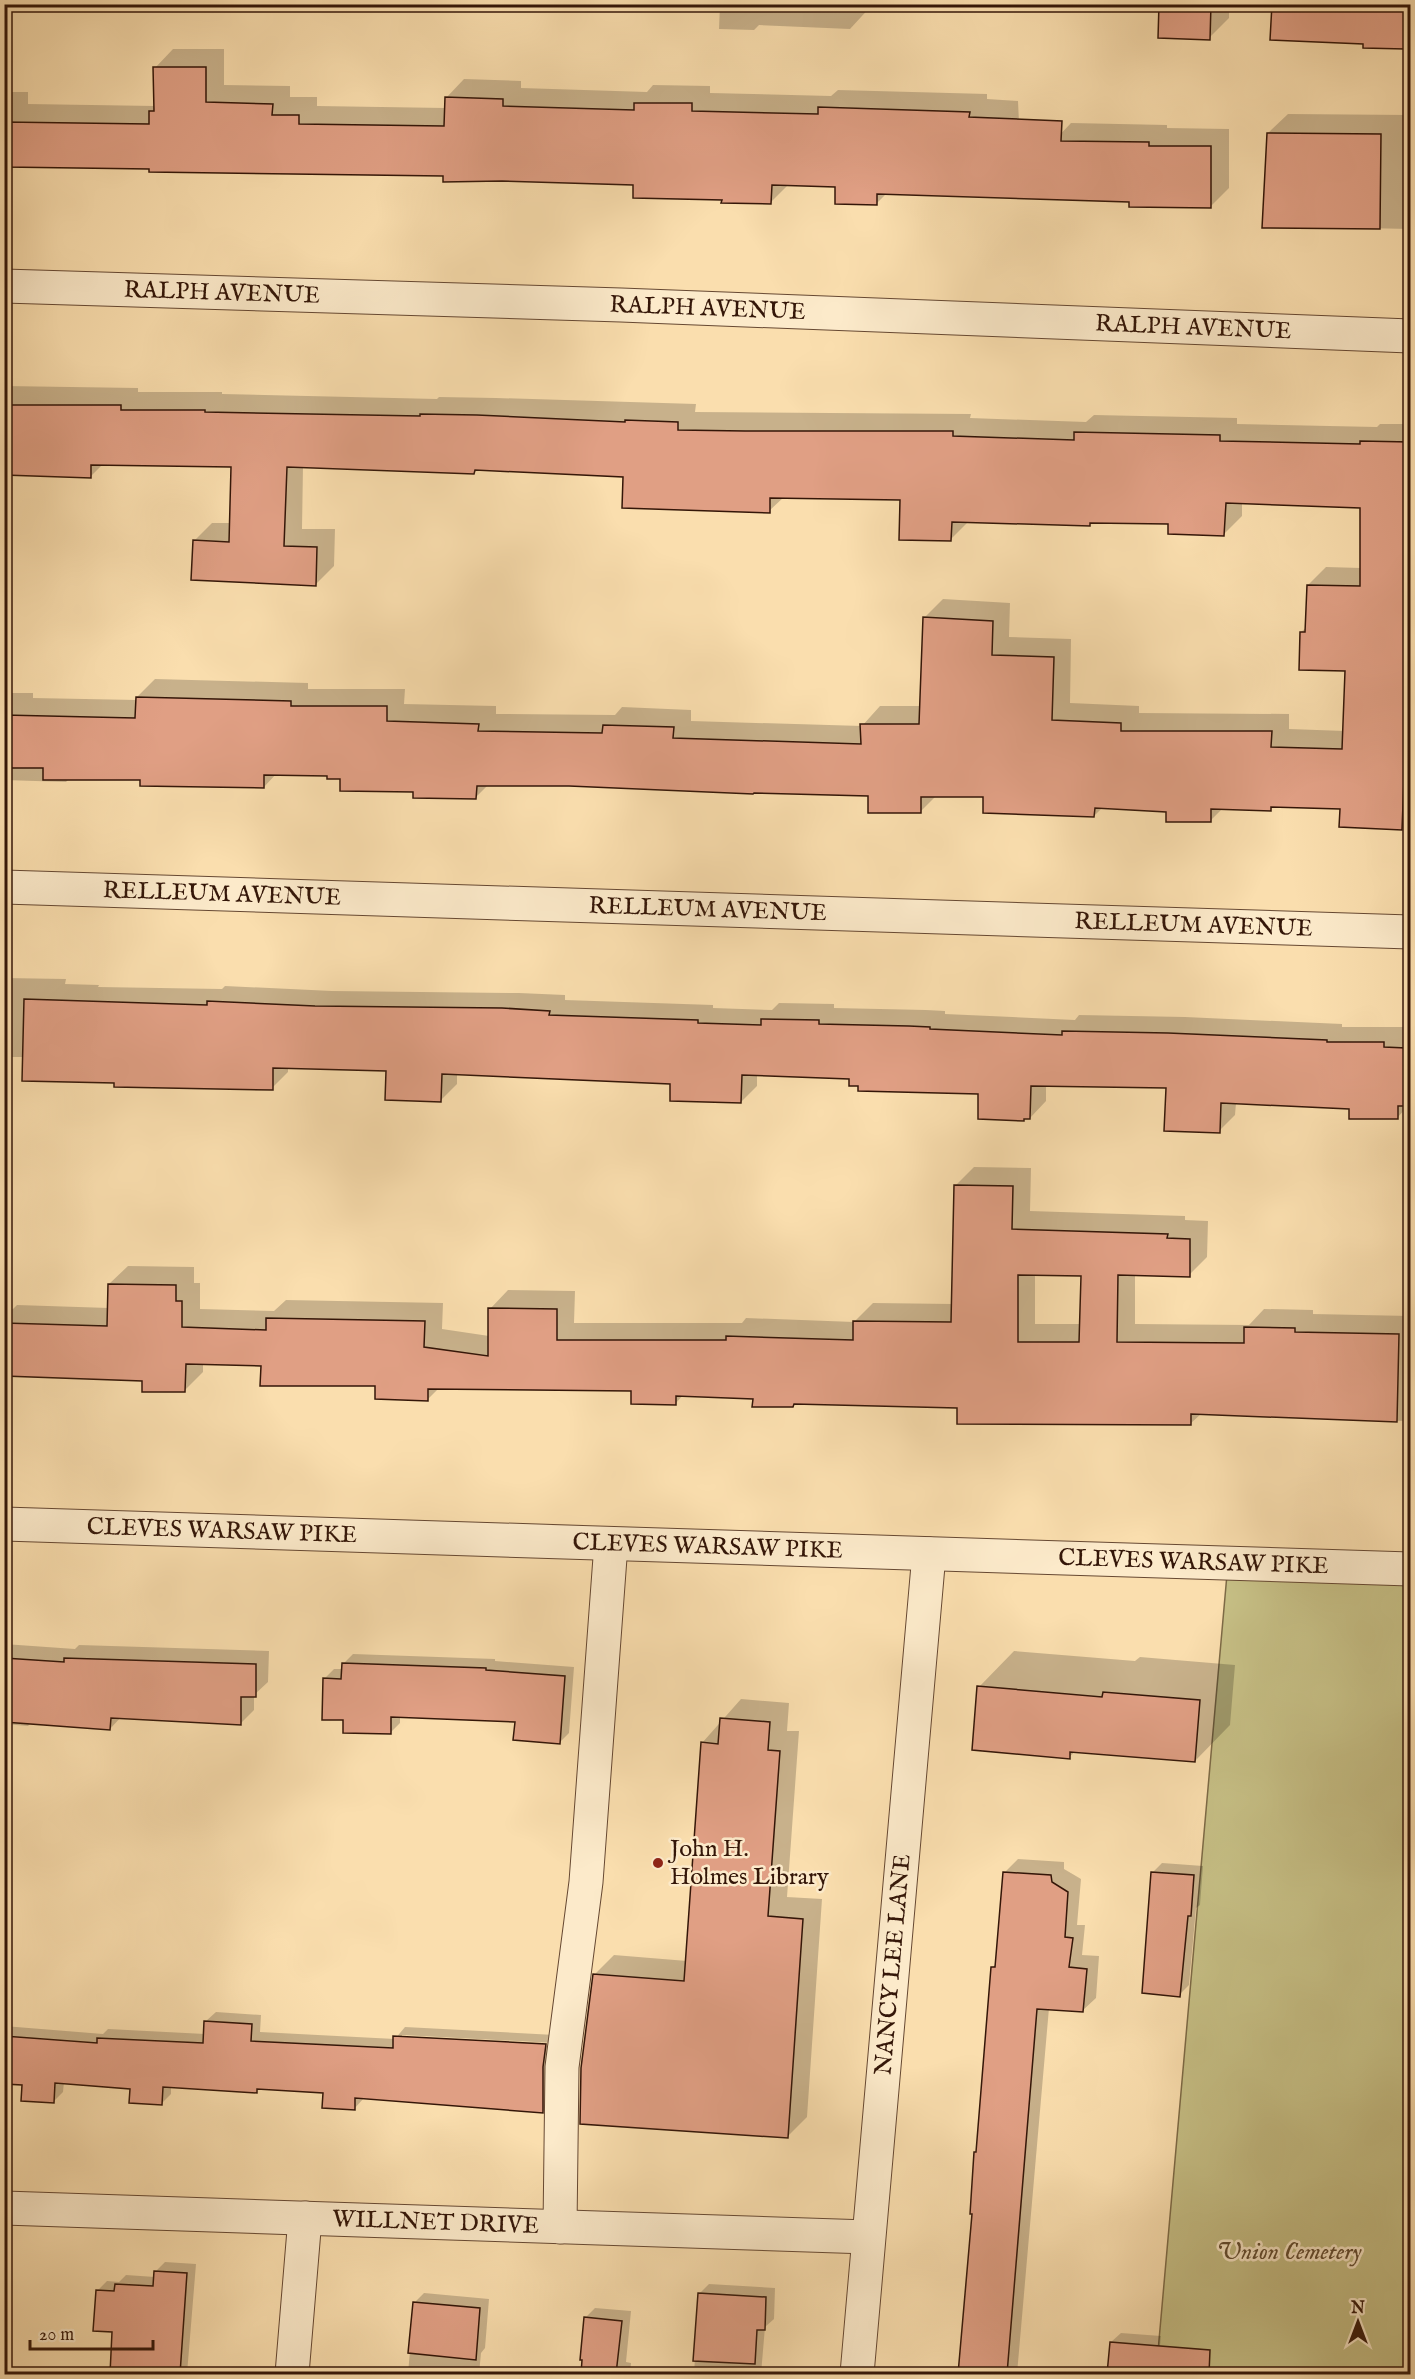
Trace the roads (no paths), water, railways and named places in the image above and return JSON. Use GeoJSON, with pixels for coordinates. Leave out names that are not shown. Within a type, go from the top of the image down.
{"type":"FeatureCollection","features":[{"type":"Feature","properties":{"kind":"street","name":"RALPH AVENUE"},"geometry":{"type":"LineString","coordinates":[[4,286],[621,305],[1410,336]]}},
{"type":"Feature","properties":{"kind":"street","name":"RELLEUM AVENUE"},"geometry":{"type":"LineString","coordinates":[[4,887],[1410,932]]}},
{"type":"Feature","properties":{"kind":"street","name":"CLEVES WARSAW PIKE"},"geometry":{"type":"LineString","coordinates":[[4,1524],[1410,1569]]}},
{"type":"Feature","properties":{"kind":"street"},"geometry":{"type":"LineString","coordinates":[[560,2227],[562,2067],[586,1882],[611,1544]]}},
{"type":"Feature","properties":{"kind":"street","name":"NANCY LEE LANE"},"geometry":{"type":"LineString","coordinates":[[857,2374],[929,1554]]}},
{"type":"Feature","properties":{"kind":"street","name":"WILLNET DRIVE"},"geometry":{"type":"LineString","coordinates":[[4,2208],[868,2237]]}},
{"type":"Feature","properties":{"kind":"street"},"geometry":{"type":"LineString","coordinates":[[292,2374],[305,2218]]}},
{"type":"Feature","properties":{"kind":"place","name":"John H. Holmes Library"},"geometry":{"type":"Point","coordinates":[658,1863]}},
{"type":"Feature","properties":{"kind":"park label","name":"Union Cemetery"},"geometry":{"type":"Point","coordinates":[1289,2252]}}]}
